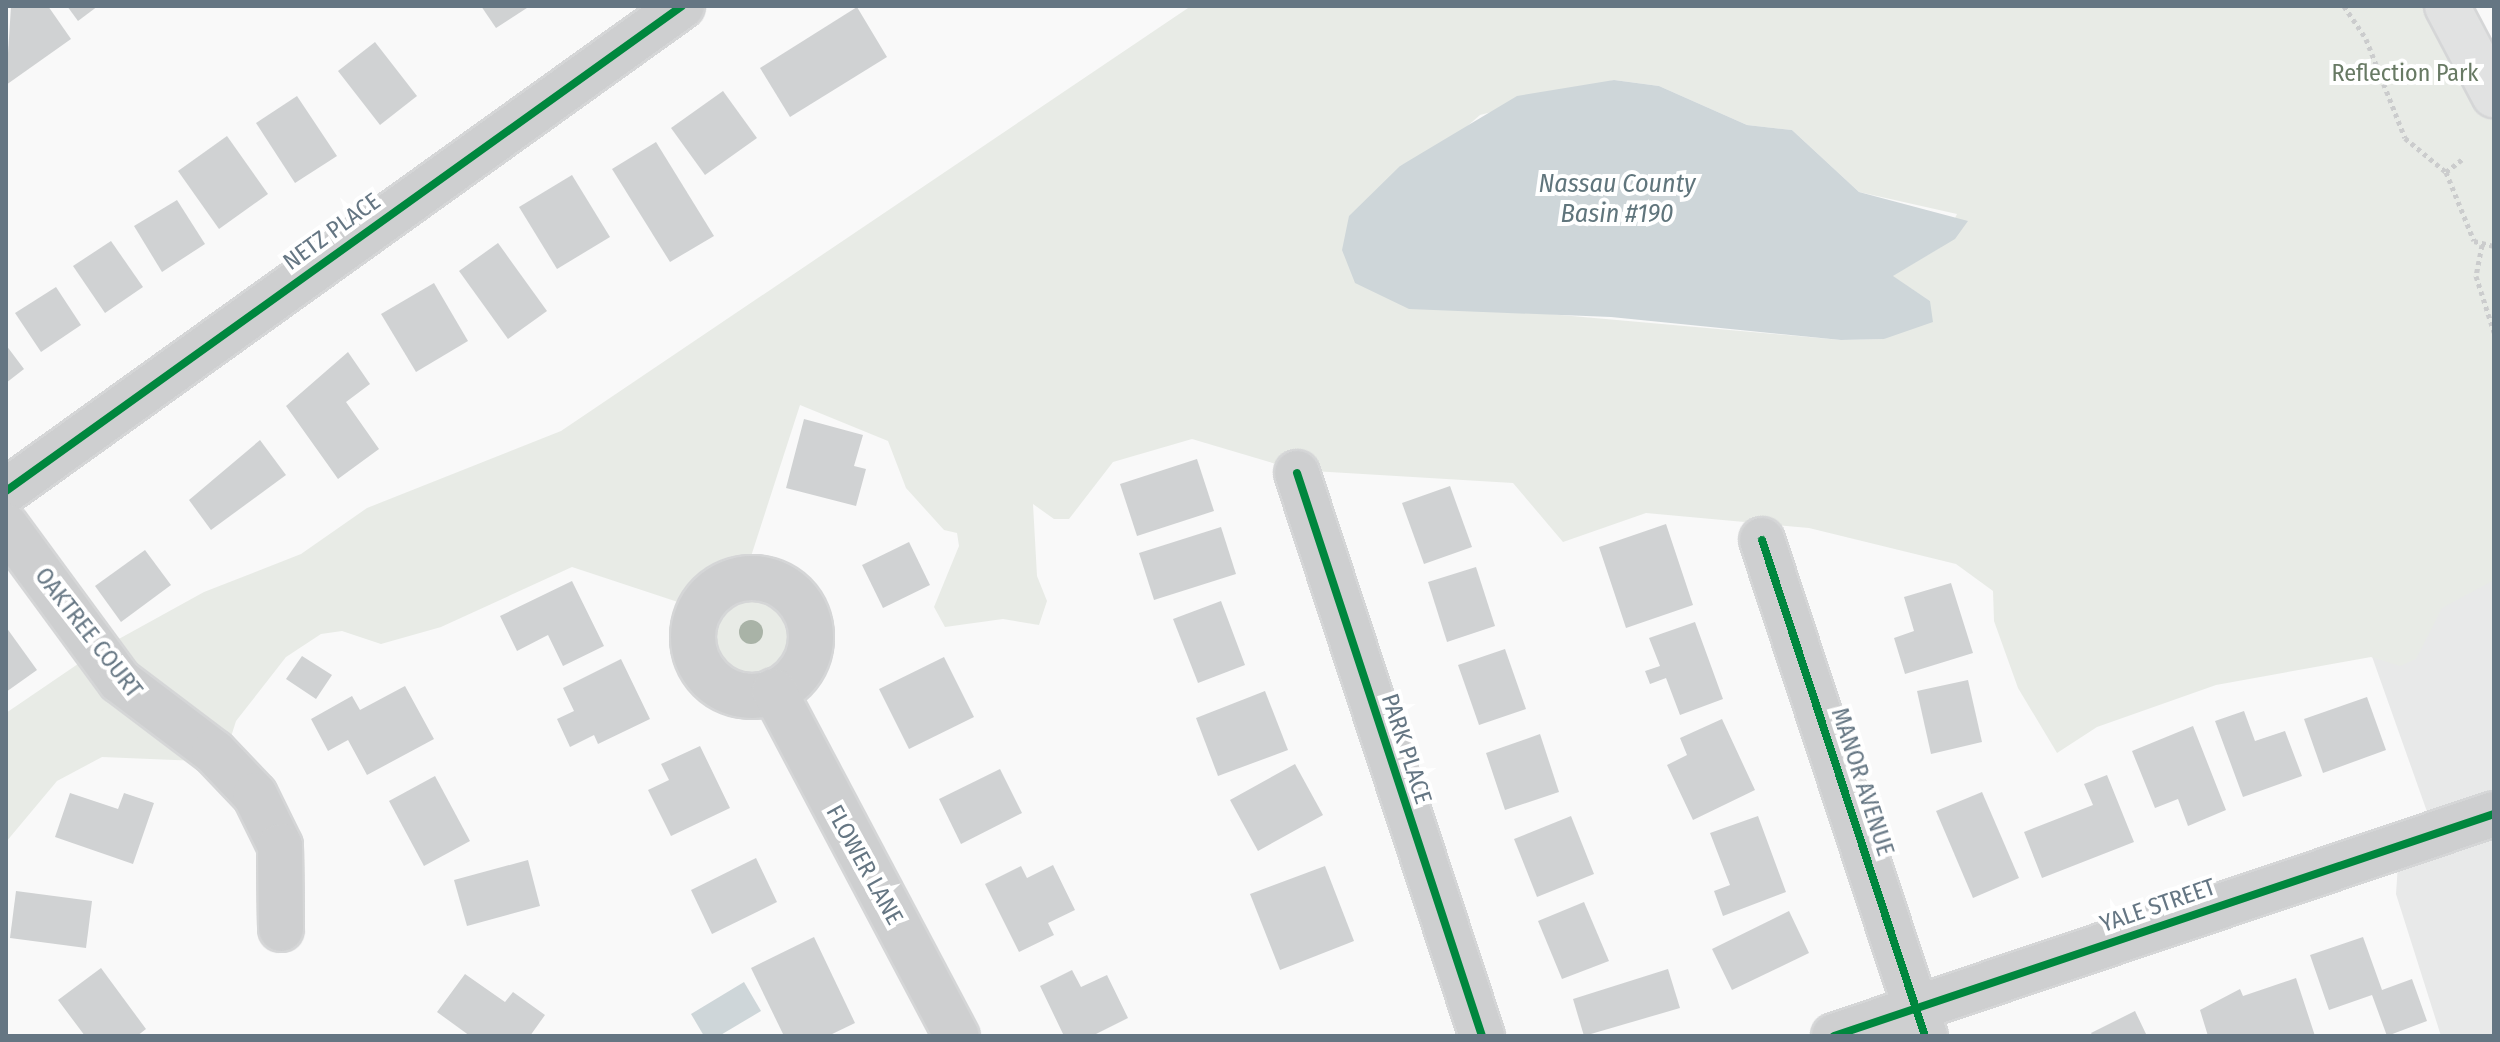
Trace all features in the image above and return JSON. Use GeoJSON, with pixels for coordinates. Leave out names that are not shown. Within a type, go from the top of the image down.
{"type":"FeatureCollection","features":[{"type":"Feature","properties":{"kind":"main road"},"geometry":{"type":"LineString","coordinates":[[2447,6],[2494,95]]}},
{"type":"Feature","properties":{"kind":"street","name":"NETZ PLACE"},"geometry":{"type":"LineString","coordinates":[[6,491],[682,6]]}},
{"type":"Feature","properties":{"kind":"street","name":"PARK PLACE"},"geometry":{"type":"LineString","coordinates":[[1297,473],[1482,1036]]}},
{"type":"Feature","properties":{"kind":"street","name":"OAKTREE COURT"},"geometry":{"type":"LineString","coordinates":[[6,526],[120,681],[214,752],[263,806],[280,846],[281,929]]}},
{"type":"Feature","properties":{"kind":"street","name":"MANOR AVENUE"},"geometry":{"type":"LineString","coordinates":[[1762,540],[1920,1022]]}},
{"type":"Feature","properties":{"kind":"street","name":"FLOWER LANE"},"geometry":{"type":"LineString","coordinates":[[774,691],[957,1036]]}},
{"type":"Feature","properties":{"kind":"street","name":"YALE STREET"},"geometry":{"type":"LineString","coordinates":[[1834,1036],[1920,1022],[2494,814]]}},
{"type":"Feature","properties":{"kind":"path"},"geometry":{"type":"LineString","coordinates":[[2344,6],[2366,39],[2405,138],[2446,172],[2465,230],[2482,245],[2494,246]]}},
{"type":"Feature","properties":{"kind":"path"},"geometry":{"type":"LineString","coordinates":[[2446,172],[2464,158]]}},
{"type":"Feature","properties":{"kind":"path"},"geometry":{"type":"LineString","coordinates":[[2482,245],[2476,276],[2494,332]]}},
{"type":"Feature","properties":{"kind":"shaded area"},"geometry":{"type":"Polygon","coordinates":[[[2494,554],[2494,1036],[2441,1036],[2396,894],[2399,849],[2436,837],[2364,634],[2494,554]]]}},
{"type":"Feature","properties":{"kind":"green space","name":"Reflection Park"},"geometry":{"type":"Polygon","coordinates":[[[1191,6],[2447,6],[2494,95],[2494,580],[2442,608],[2416,659],[2400,666],[2371,657],[2216,685],[2097,727],[2057,753],[2018,688],[1994,621],[1993,591],[1956,564],[1809,528],[1646,513],[1563,542],[1513,483],[1296,470],[1192,439],[1113,462],[1069,519],[1054,519],[1033,504],[1037,576],[1047,601],[1039,625],[1003,619],[945,627],[934,607],[959,546],[957,533],[944,530],[906,488],[888,441],[800,405],[744,578],[782,585],[807,615],[809,651],[790,682],[757,695],[722,688],[693,645],[699,609],[572,567],[441,627],[381,644],[342,631],[321,634],[286,657],[236,721],[223,762],[102,757],[57,781],[6,842],[6,713],[97,651],[204,592],[301,554],[367,508],[561,431],[1191,6]],[[1614,80],[1480,115],[1449,142],[1400,166],[1517,311],[1841,340],[1884,339],[1930,301],[1892,276],[1941,247],[1957,214],[1859,192],[1792,130],[1747,125],[1659,86],[1614,80]]]}},
{"type":"Feature","properties":{"kind":"water","name":"Nassau County Basin #190"},"geometry":{"type":"Polygon","coordinates":[[[1614,80],[1659,86],[1747,125],[1792,130],[1859,192],[1968,221],[1955,239],[1893,276],[1930,301],[1933,322],[1884,339],[1841,340],[1611,317],[1409,309],[1355,283],[1342,250],[1349,216],[1400,166],[1517,96],[1614,80]]]}},
{"type":"Feature","properties":{"kind":"water"},"geometry":{"type":"Polygon","coordinates":[[[744,982],[761,1011],[719,1036],[704,1036],[691,1014],[744,982]]]}},
{"type":"Feature","properties":{"kind":"building"},"geometry":{"type":"Polygon","coordinates":[[[11,6],[48,6],[71,39],[6,85],[11,6]]]}},
{"type":"Feature","properties":{"kind":"building"},"geometry":{"type":"Polygon","coordinates":[[[67,6],[98,6],[78,21],[67,6]]]}},
{"type":"Feature","properties":{"kind":"building"},"geometry":{"type":"Polygon","coordinates":[[[481,6],[530,6],[496,28],[481,6]]]}},
{"type":"Feature","properties":{"kind":"building"},"geometry":{"type":"Polygon","coordinates":[[[857,7],[887,57],[790,117],[760,68],[857,7]]]}},
{"type":"Feature","properties":{"kind":"building"},"geometry":{"type":"Polygon","coordinates":[[[375,42],[417,96],[380,125],[338,71],[375,42]]]}},
{"type":"Feature","properties":{"kind":"building"},"geometry":{"type":"Polygon","coordinates":[[[723,91],[757,138],[705,175],[671,128],[723,91]]]}},
{"type":"Feature","properties":{"kind":"building"},"geometry":{"type":"Polygon","coordinates":[[[297,96],[337,156],[295,183],[256,123],[297,96]]]}},
{"type":"Feature","properties":{"kind":"building"},"geometry":{"type":"Polygon","coordinates":[[[227,136],[268,194],[219,229],[178,171],[227,136]]]}},
{"type":"Feature","properties":{"kind":"building"},"geometry":{"type":"Polygon","coordinates":[[[656,142],[714,236],[670,262],[612,169],[656,142]]]}},
{"type":"Feature","properties":{"kind":"building"},"geometry":{"type":"Polygon","coordinates":[[[572,175],[610,237],[557,269],[519,207],[572,175]]]}},
{"type":"Feature","properties":{"kind":"building"},"geometry":{"type":"Polygon","coordinates":[[[177,200],[205,244],[162,272],[134,226],[177,200]]]}},
{"type":"Feature","properties":{"kind":"building"},"geometry":{"type":"Polygon","coordinates":[[[111,241],[143,287],[105,313],[73,266],[111,241]]]}},
{"type":"Feature","properties":{"kind":"building"},"geometry":{"type":"Polygon","coordinates":[[[498,243],[547,311],[508,339],[459,271],[498,243]]]}},
{"type":"Feature","properties":{"kind":"building"},"geometry":{"type":"Polygon","coordinates":[[[434,283],[468,341],[416,372],[381,314],[434,283]]]}},
{"type":"Feature","properties":{"kind":"building"},"geometry":{"type":"Polygon","coordinates":[[[56,287],[81,325],[41,352],[15,313],[56,287]]]}},
{"type":"Feature","properties":{"kind":"building"},"geometry":{"type":"Polygon","coordinates":[[[6,345],[24,369],[6,383],[6,345]]]}},
{"type":"Feature","properties":{"kind":"building"},"geometry":{"type":"Polygon","coordinates":[[[348,352],[370,384],[346,402],[379,449],[338,479],[286,406],[348,352]]]}},
{"type":"Feature","properties":{"kind":"building"},"geometry":{"type":"Polygon","coordinates":[[[804,419],[863,435],[854,466],[866,469],[856,506],[786,488],[804,419]]]}},
{"type":"Feature","properties":{"kind":"building"},"geometry":{"type":"Polygon","coordinates":[[[260,440],[286,475],[211,530],[189,500],[260,440]]]}},
{"type":"Feature","properties":{"kind":"building"},"geometry":{"type":"Polygon","coordinates":[[[1197,459],[1214,511],[1137,536],[1120,484],[1197,459]]]}},
{"type":"Feature","properties":{"kind":"building"},"geometry":{"type":"Polygon","coordinates":[[[1450,486],[1472,547],[1424,564],[1402,503],[1450,486]]]}},
{"type":"Feature","properties":{"kind":"building"},"geometry":{"type":"Polygon","coordinates":[[[1666,524],[1693,605],[1626,628],[1599,547],[1666,524]]]}},
{"type":"Feature","properties":{"kind":"building"},"geometry":{"type":"Polygon","coordinates":[[[1221,527],[1236,574],[1154,600],[1139,553],[1221,527]]]}},
{"type":"Feature","properties":{"kind":"building"},"geometry":{"type":"Polygon","coordinates":[[[909,542],[930,585],[883,608],[862,565],[909,542]]]}},
{"type":"Feature","properties":{"kind":"building"},"geometry":{"type":"Polygon","coordinates":[[[145,550],[171,585],[121,622],[95,586],[145,550]]]}},
{"type":"Feature","properties":{"kind":"building"},"geometry":{"type":"Polygon","coordinates":[[[1476,567],[1495,626],[1447,642],[1428,582],[1476,567]]]}},
{"type":"Feature","properties":{"kind":"building"},"geometry":{"type":"Polygon","coordinates":[[[572,581],[604,646],[563,666],[548,635],[517,651],[500,616],[572,581]]]}},
{"type":"Feature","properties":{"kind":"building"},"geometry":{"type":"Polygon","coordinates":[[[1951,583],[1973,653],[1905,674],[1894,638],[1914,631],[1904,597],[1951,583]]]}},
{"type":"Feature","properties":{"kind":"building"},"geometry":{"type":"Polygon","coordinates":[[[1221,601],[1245,665],[1198,683],[1173,619],[1221,601]]]}},
{"type":"Feature","properties":{"kind":"building"},"geometry":{"type":"Polygon","coordinates":[[[1695,622],[1723,699],[1680,715],[1666,678],[1650,684],[1645,671],[1660,666],[1649,638],[1695,622]]]}},
{"type":"Feature","properties":{"kind":"building"},"geometry":{"type":"Polygon","coordinates":[[[6,627],[37,670],[6,692],[6,627]]]}},
{"type":"Feature","properties":{"kind":"building"},"geometry":{"type":"Polygon","coordinates":[[[1505,649],[1526,709],[1479,725],[1458,665],[1505,649]]]}},
{"type":"Feature","properties":{"kind":"building"},"geometry":{"type":"Polygon","coordinates":[[[302,656],[332,675],[316,699],[286,679],[302,656]]]}},
{"type":"Feature","properties":{"kind":"building"},"geometry":{"type":"Polygon","coordinates":[[[944,657],[974,717],[909,749],[879,689],[944,657]]]}},
{"type":"Feature","properties":{"kind":"building"},"geometry":{"type":"Polygon","coordinates":[[[621,659],[650,719],[598,744],[594,735],[570,747],[557,719],[574,711],[563,688],[621,659]]]}},
{"type":"Feature","properties":{"kind":"building"},"geometry":{"type":"Polygon","coordinates":[[[1968,680],[1982,742],[1931,754],[1917,691],[1968,680]]]}},
{"type":"Feature","properties":{"kind":"building"},"geometry":{"type":"Polygon","coordinates":[[[405,686],[434,739],[367,775],[348,740],[328,751],[311,719],[352,696],[360,710],[405,686]]]}},
{"type":"Feature","properties":{"kind":"building"},"geometry":{"type":"Polygon","coordinates":[[[1265,691],[1288,750],[1218,776],[1196,718],[1265,691]]]}},
{"type":"Feature","properties":{"kind":"building"},"geometry":{"type":"Polygon","coordinates":[[[2367,697],[2386,750],[2323,773],[2304,719],[2367,697]]]}},
{"type":"Feature","properties":{"kind":"building"},"geometry":{"type":"Polygon","coordinates":[[[2244,711],[2255,741],[2285,731],[2302,776],[2243,797],[2215,721],[2244,711]]]}},
{"type":"Feature","properties":{"kind":"building"},"geometry":{"type":"Polygon","coordinates":[[[1722,719],[1755,790],[1693,820],[1667,765],[1687,755],[1680,738],[1722,719]]]}},
{"type":"Feature","properties":{"kind":"building"},"geometry":{"type":"Polygon","coordinates":[[[2193,726],[2226,810],[2188,826],[2178,799],[2155,808],[2132,751],[2193,726]]]}},
{"type":"Feature","properties":{"kind":"building"},"geometry":{"type":"Polygon","coordinates":[[[1540,734],[1559,792],[1505,810],[1486,753],[1540,734]]]}},
{"type":"Feature","properties":{"kind":"building"},"geometry":{"type":"Polygon","coordinates":[[[700,746],[730,808],[671,836],[648,790],[669,780],[661,764],[700,746]]]}},
{"type":"Feature","properties":{"kind":"building"},"geometry":{"type":"Polygon","coordinates":[[[1295,764],[1323,815],[1258,851],[1230,800],[1295,764]]]}},
{"type":"Feature","properties":{"kind":"building"},"geometry":{"type":"Polygon","coordinates":[[[1000,769],[1022,813],[961,844],[939,799],[1000,769]]]}},
{"type":"Feature","properties":{"kind":"building"},"geometry":{"type":"Polygon","coordinates":[[[2107,775],[2134,842],[2042,878],[2024,832],[2093,805],[2084,784],[2107,775]]]}},
{"type":"Feature","properties":{"kind":"building"},"geometry":{"type":"Polygon","coordinates":[[[435,776],[470,841],[424,866],[389,801],[435,776]]]}},
{"type":"Feature","properties":{"kind":"building"},"geometry":{"type":"Polygon","coordinates":[[[1982,792],[2019,878],[1973,898],[1936,811],[1982,792]]]}},
{"type":"Feature","properties":{"kind":"building"},"geometry":{"type":"Polygon","coordinates":[[[70,793],[118,809],[124,793],[154,803],[133,864],[55,837],[70,793]]]}},
{"type":"Feature","properties":{"kind":"building"},"geometry":{"type":"Polygon","coordinates":[[[1571,816],[1594,874],[1537,897],[1514,839],[1571,816]]]}},
{"type":"Feature","properties":{"kind":"building"},"geometry":{"type":"Polygon","coordinates":[[[1758,816],[1786,892],[1723,916],[1714,891],[1730,885],[1710,833],[1758,816]]]}},
{"type":"Feature","properties":{"kind":"building"},"geometry":{"type":"Polygon","coordinates":[[[756,858],[777,902],[712,934],[691,890],[756,858]]]}},
{"type":"Feature","properties":{"kind":"building"},"geometry":{"type":"Polygon","coordinates":[[[528,860],[540,906],[467,926],[454,880],[528,860]]]}},
{"type":"Feature","properties":{"kind":"building"},"geometry":{"type":"Polygon","coordinates":[[[1053,865],[1075,910],[1048,923],[1054,935],[1019,952],[985,884],[1021,866],[1027,878],[1053,865]]]}},
{"type":"Feature","properties":{"kind":"building"},"geometry":{"type":"Polygon","coordinates":[[[1325,866],[1354,941],[1280,970],[1250,894],[1325,866]]]}},
{"type":"Feature","properties":{"kind":"building"},"geometry":{"type":"Polygon","coordinates":[[[16,891],[92,901],[86,948],[10,938],[16,891]]]}},
{"type":"Feature","properties":{"kind":"building"},"geometry":{"type":"Polygon","coordinates":[[[1584,902],[1609,961],[1562,979],[1538,921],[1584,902]]]}},
{"type":"Feature","properties":{"kind":"building"},"geometry":{"type":"Polygon","coordinates":[[[1789,911],[1809,953],[1732,990],[1712,949],[1789,911]]]}},
{"type":"Feature","properties":{"kind":"building"},"geometry":{"type":"Polygon","coordinates":[[[814,937],[855,1023],[828,1036],[784,1036],[751,968],[814,937]]]}},
{"type":"Feature","properties":{"kind":"building"},"geometry":{"type":"Polygon","coordinates":[[[2363,937],[2382,990],[2412,979],[2427,1021],[2387,1036],[2372,995],[2329,1010],[2310,955],[2363,937]]]}},
{"type":"Feature","properties":{"kind":"building"},"geometry":{"type":"Polygon","coordinates":[[[101,968],[146,1029],[137,1036],[85,1036],[58,1000],[101,968]]]}},
{"type":"Feature","properties":{"kind":"building"},"geometry":{"type":"Polygon","coordinates":[[[1668,969],[1680,1008],[1584,1036],[1573,999],[1668,969]]]}},
{"type":"Feature","properties":{"kind":"building"},"geometry":{"type":"Polygon","coordinates":[[[1072,970],[1081,987],[1107,975],[1128,1018],[1092,1036],[1064,1036],[1040,986],[1072,970]]]}},
{"type":"Feature","properties":{"kind":"building"},"geometry":{"type":"Polygon","coordinates":[[[465,974],[505,1002],[513,992],[545,1015],[530,1036],[470,1036],[437,1012],[465,974]]]}},
{"type":"Feature","properties":{"kind":"building"},"geometry":{"type":"Polygon","coordinates":[[[2296,978],[2315,1036],[2208,1036],[2200,1010],[2240,989],[2243,996],[2296,978]]]}},
{"type":"Feature","properties":{"kind":"building"},"geometry":{"type":"Polygon","coordinates":[[[2135,1011],[2147,1036],[2093,1036],[2091,1033],[2135,1011]]]}},
{"type":"Feature","properties":{"kind":"cycle path"},"geometry":{"type":"LineString","coordinates":[[6,491],[682,6]]}},
{"type":"Feature","properties":{"kind":"cycle path"},"geometry":{"type":"LineString","coordinates":[[1297,473],[1482,1036]]}},
{"type":"Feature","properties":{"kind":"cycle path"},"geometry":{"type":"LineString","coordinates":[[1762,540],[1925,1036]]}},
{"type":"Feature","properties":{"kind":"cycle path"},"geometry":{"type":"LineString","coordinates":[[1834,1036],[2494,814]]}}]}
